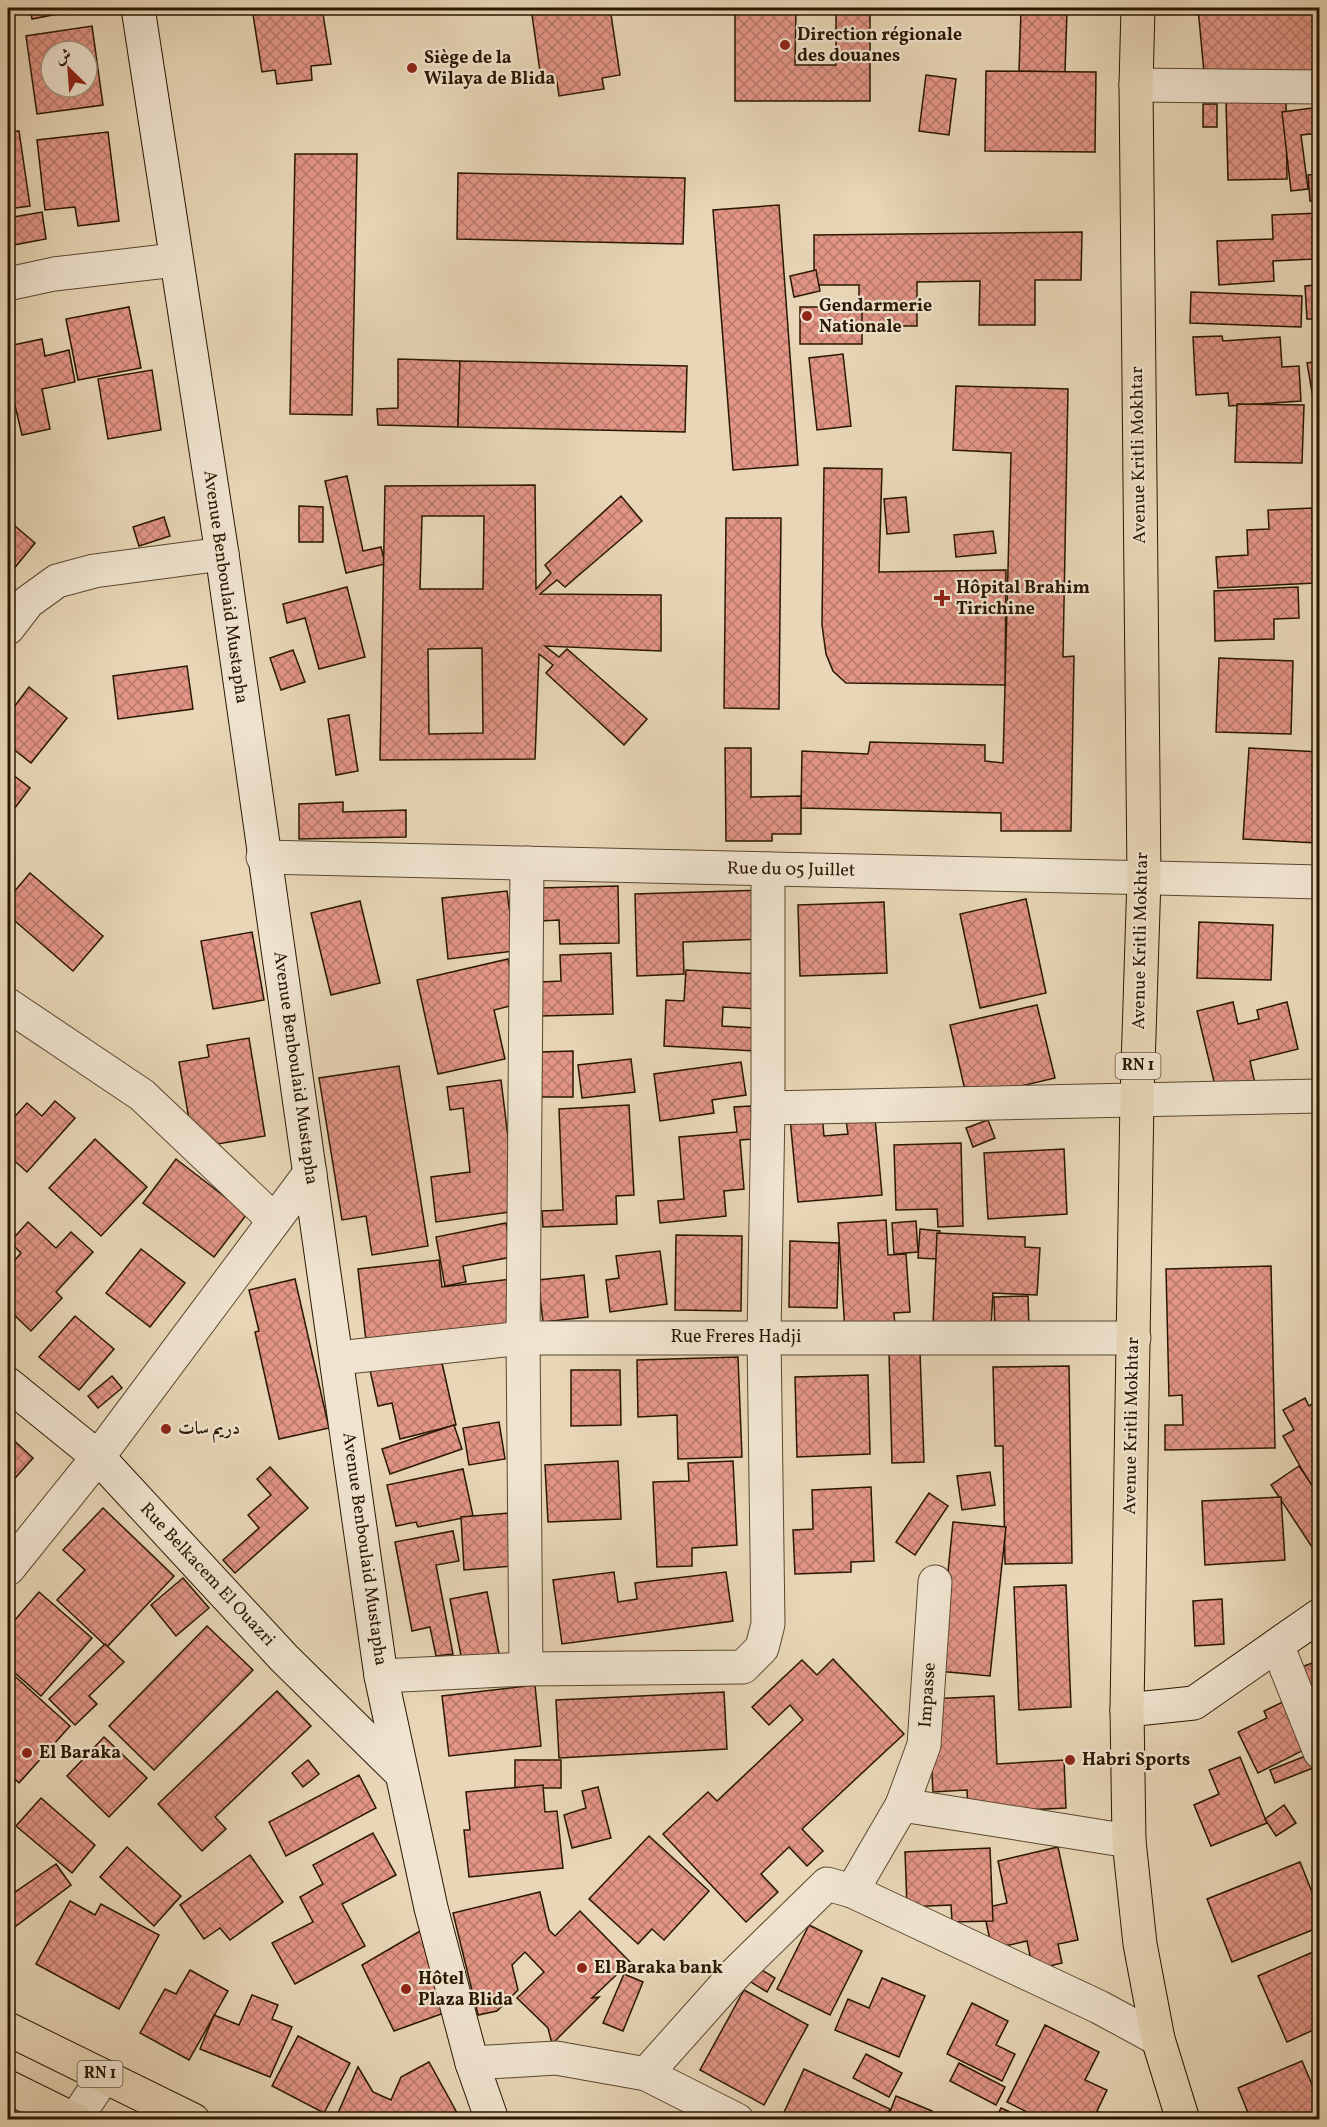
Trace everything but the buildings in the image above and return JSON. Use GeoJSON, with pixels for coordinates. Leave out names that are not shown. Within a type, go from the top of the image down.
{"type":"FeatureCollection","features":[{"type":"Feature","properties":{"kind":"main road","name":"Avenue Kritli Mokhtar"},"geometry":{"type":"LineString","coordinates":[[1138,8],[1136,85],[1144,878],[1137,1098],[1126,1710],[1129,1840],[1140,1944],[1158,2040],[1183,2120]]}},
{"type":"Feature","properties":{"kind":"main road","name":"RN 1"},"geometry":{"type":"LineString","coordinates":[[8,2029],[193,2120]]}},
{"type":"Feature","properties":{"kind":"main road"},"geometry":{"type":"LineString","coordinates":[[8,2087],[75,2120]]}},
{"type":"Feature","properties":{"kind":"street","name":"Avenue Benboulaid Mustapha"},"geometry":{"type":"LineString","coordinates":[[138,8],[222,554],[263,857],[338,1358],[381,1676],[431,1908],[472,2064],[492,2120]]}},
{"type":"Feature","properties":{"kind":"street"},"geometry":{"type":"LineString","coordinates":[[1136,85],[1320,87]]}},
{"type":"Feature","properties":{"kind":"street"},"geometry":{"type":"LineString","coordinates":[[8,284],[54,274],[175,260]]}},
{"type":"Feature","properties":{"kind":"street"},"geometry":{"type":"LineString","coordinates":[[8,628],[28,602],[57,581],[94,571],[222,554]]}},
{"type":"Feature","properties":{"kind":"street","name":"Rue du 05 Juillet"},"geometry":{"type":"LineString","coordinates":[[263,857],[1320,882]]}},
{"type":"Feature","properties":{"kind":"street"},"geometry":{"type":"LineString","coordinates":[[526,1670],[523,1338],[527,863]]}},
{"type":"Feature","properties":{"kind":"street"},"geometry":{"type":"LineString","coordinates":[[381,1676],[526,1670],[742,1666],[762,1648],[768,1624],[764,1336],[768,1108],[768,869]]}},
{"type":"Feature","properties":{"kind":"street"},"geometry":{"type":"LineString","coordinates":[[8,1005],[142,1095],[274,1220]]}},
{"type":"Feature","properties":{"kind":"street"},"geometry":{"type":"LineString","coordinates":[[768,1108],[1137,1098],[1320,1096]]}},
{"type":"Feature","properties":{"kind":"street"},"geometry":{"type":"LineString","coordinates":[[8,1569],[98,1457],[310,1173]]}},
{"type":"Feature","properties":{"kind":"street","name":"Rue Freres Hadji"},"geometry":{"type":"LineString","coordinates":[[338,1358],[523,1338],[764,1336],[1134,1338]]}},
{"type":"Feature","properties":{"kind":"street","name":"Rue Belkacem El Ouazri"},"geometry":{"type":"LineString","coordinates":[[8,1384],[98,1457],[284,1658],[400,1772]]}},
{"type":"Feature","properties":{"kind":"street","name":"Impasse"},"geometry":{"type":"LineString","coordinates":[[852,1891],[902,1805],[924,1745],[935,1582]]}},
{"type":"Feature","properties":{"kind":"street"},"geometry":{"type":"LineString","coordinates":[[1126,1710],[1194,1703],[1320,1615]]}},
{"type":"Feature","properties":{"kind":"street"},"geometry":{"type":"LineString","coordinates":[[1277,1645],[1320,1752]]}},
{"type":"Feature","properties":{"kind":"street"},"geometry":{"type":"LineString","coordinates":[[902,1805],[1129,1840]]}},
{"type":"Feature","properties":{"kind":"street"},"geometry":{"type":"LineString","coordinates":[[646,2074],[737,1972],[827,1884],[852,1891],[1100,2007],[1158,2040]]}},
{"type":"Feature","properties":{"kind":"street"},"geometry":{"type":"LineString","coordinates":[[472,2064],[556,2058],[646,2074],[737,2120]]}},
{"type":"Feature","properties":{"kind":"street"},"geometry":{"type":"LineString","coordinates":[[75,2120],[104,2076]]}},
{"type":"Feature","properties":{"kind":"place","name":"Direction régionale des douanes"},"geometry":{"type":"Point","coordinates":[785,45]}},
{"type":"Feature","properties":{"kind":"place","name":"Siège de la Wilaya de Blida"},"geometry":{"type":"Point","coordinates":[412,68]}},
{"type":"Feature","properties":{"kind":"place","name":"Gendarmerie Nationale"},"geometry":{"type":"Point","coordinates":[807,316]}},
{"type":"Feature","properties":{"kind":"place","name":"Hôpital Brahim Tirichine"},"geometry":{"type":"Point","coordinates":[942,598]}},
{"type":"Feature","properties":{"kind":"place","name":"دريم سات"},"geometry":{"type":"Point","coordinates":[166,1429]}},
{"type":"Feature","properties":{"kind":"place","name":"El Baraka"},"geometry":{"type":"Point","coordinates":[27,1753]}},
{"type":"Feature","properties":{"kind":"place","name":"Habri Sports"},"geometry":{"type":"Point","coordinates":[1070,1760]}},
{"type":"Feature","properties":{"kind":"place","name":"El Baraka bank"},"geometry":{"type":"Point","coordinates":[582,1968]}},
{"type":"Feature","properties":{"kind":"place","name":"Hôtel Plaza Blida"},"geometry":{"type":"Point","coordinates":[406,1989]}}]}
